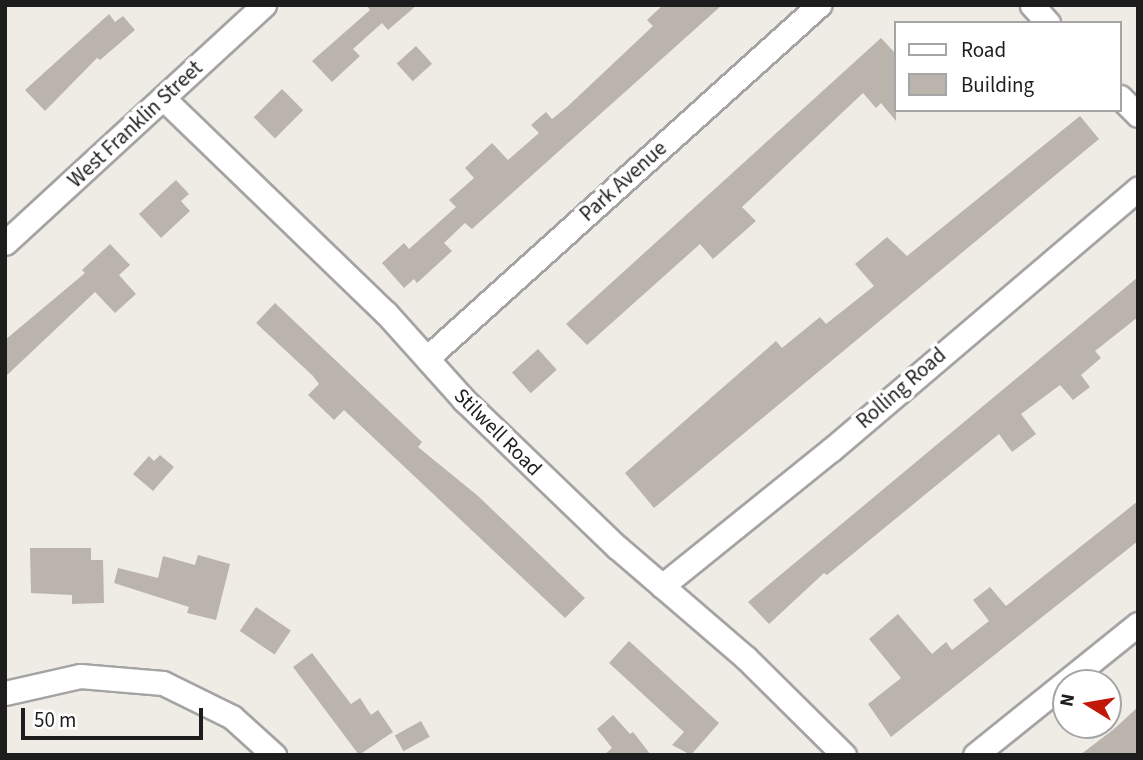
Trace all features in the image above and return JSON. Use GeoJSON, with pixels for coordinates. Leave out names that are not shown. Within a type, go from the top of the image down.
{"type":"FeatureCollection","features":[{"type":"Feature","properties":{"kind":"street","name":"West Franklin Street"},"geometry":{"type":"LineString","coordinates":[[5,243],[264,5]]}},
{"type":"Feature","properties":{"kind":"street","name":"Park Avenue"},"geometry":{"type":"LineString","coordinates":[[427,358],[819,5]]}},
{"type":"Feature","properties":{"kind":"street"},"geometry":{"type":"LineString","coordinates":[[1032,5],[1046,21]]}},
{"type":"Feature","properties":{"kind":"street","name":"Stilwell Road"},"geometry":{"type":"LineString","coordinates":[[163,98],[427,358],[464,400],[662,586],[746,658],[844,755]]}},
{"type":"Feature","properties":{"kind":"street"},"geometry":{"type":"LineString","coordinates":[[1122,99],[1138,116]]}},
{"type":"Feature","properties":{"kind":"street","name":"Rolling Road"},"geometry":{"type":"LineString","coordinates":[[662,586],[832,449],[1138,188]]}},
{"type":"Feature","properties":{"kind":"street"},"geometry":{"type":"LineString","coordinates":[[975,755],[1138,624]]}},
{"type":"Feature","properties":{"kind":"street"},"geometry":{"type":"LineString","coordinates":[[9,689],[80,676],[163,683],[232,717],[274,755]]}},
{"type":"Feature","properties":{"kind":"building"},"geometry":{"type":"Polygon","coordinates":[[[366,5],[417,5],[388,30],[382,23],[353,49],[360,56],[332,82],[312,61],[370,10],[366,5]]]}},
{"type":"Feature","properties":{"kind":"building"},"geometry":{"type":"Polygon","coordinates":[[[663,5],[722,5],[472,229],[465,223],[444,243],[452,251],[417,283],[414,279],[404,288],[382,263],[404,243],[409,249],[456,207],[449,200],[474,178],[465,168],[492,143],[508,160],[539,133],[531,125],[546,112],[552,119],[567,107],[653,26],[647,20],[663,5]]]}},
{"type":"Feature","properties":{"kind":"building"},"geometry":{"type":"Polygon","coordinates":[[[109,14],[115,22],[123,16],[135,30],[100,60],[97,58],[45,111],[25,90],[109,14]]]}},
{"type":"Feature","properties":{"kind":"building"},"geometry":{"type":"Polygon","coordinates":[[[881,38],[894,52],[896,121],[881,103],[876,108],[863,93],[742,207],[756,221],[713,259],[700,244],[587,345],[566,324],[881,38]]]}},
{"type":"Feature","properties":{"kind":"building"},"geometry":{"type":"Polygon","coordinates":[[[416,46],[432,64],[413,81],[397,63],[416,46]]]}},
{"type":"Feature","properties":{"kind":"building"},"geometry":{"type":"Polygon","coordinates":[[[282,89],[303,110],[275,138],[254,117],[282,89]]]}},
{"type":"Feature","properties":{"kind":"building"},"geometry":{"type":"Polygon","coordinates":[[[1080,116],[1099,139],[654,508],[625,473],[776,341],[782,348],[820,317],[826,324],[874,286],[855,264],[887,237],[907,256],[1080,116]]]}},
{"type":"Feature","properties":{"kind":"building"},"geometry":{"type":"Polygon","coordinates":[[[176,180],[189,194],[181,201],[190,211],[161,238],[139,214],[176,180]]]}},
{"type":"Feature","properties":{"kind":"building"},"geometry":{"type":"Polygon","coordinates":[[[110,244],[130,265],[119,275],[136,294],[115,313],[95,292],[5,377],[5,340],[85,273],[82,270],[110,244]]]}},
{"type":"Feature","properties":{"kind":"building"},"geometry":{"type":"Polygon","coordinates":[[[1138,277],[1138,317],[1095,351],[1101,358],[1081,375],[1090,387],[1073,400],[1060,385],[1021,414],[1036,434],[1012,452],[999,434],[827,575],[824,573],[769,624],[748,602],[1138,277]]]}},
{"type":"Feature","properties":{"kind":"building"},"geometry":{"type":"Polygon","coordinates":[[[275,303],[422,442],[418,447],[478,496],[585,598],[565,618],[344,410],[334,420],[308,395],[319,384],[256,323],[275,303]]]}},
{"type":"Feature","properties":{"kind":"building"},"geometry":{"type":"Polygon","coordinates":[[[538,349],[557,370],[531,393],[512,372],[538,349]]]}},
{"type":"Feature","properties":{"kind":"building"},"geometry":{"type":"Polygon","coordinates":[[[160,455],[174,467],[153,491],[133,474],[149,456],[154,461],[160,455]]]}},
{"type":"Feature","properties":{"kind":"building"},"geometry":{"type":"Polygon","coordinates":[[[1138,501],[1138,541],[891,737],[868,704],[901,678],[869,639],[898,614],[932,654],[946,642],[952,650],[989,621],[973,600],[990,587],[1006,606],[1138,501]]]}},
{"type":"Feature","properties":{"kind":"building"},"geometry":{"type":"Polygon","coordinates":[[[30,548],[91,548],[91,560],[103,560],[104,603],[72,604],[72,595],[31,593],[30,548]]]}},
{"type":"Feature","properties":{"kind":"building"},"geometry":{"type":"Polygon","coordinates":[[[198,555],[230,564],[216,620],[187,613],[189,607],[114,583],[118,568],[158,578],[163,556],[195,565],[198,555]]]}},
{"type":"Feature","properties":{"kind":"building"},"geometry":{"type":"Polygon","coordinates":[[[256,607],[291,630],[275,655],[240,631],[256,607]]]}},
{"type":"Feature","properties":{"kind":"building"},"geometry":{"type":"Polygon","coordinates":[[[629,641],[719,723],[691,755],[672,745],[684,732],[609,663],[629,641]]]}},
{"type":"Feature","properties":{"kind":"building"},"geometry":{"type":"Polygon","coordinates":[[[312,653],[351,704],[360,698],[371,715],[378,710],[393,732],[359,755],[293,667],[312,653]]]}},
{"type":"Feature","properties":{"kind":"building"},"geometry":{"type":"Polygon","coordinates":[[[1138,707],[1138,755],[1080,755],[1101,739],[1122,739],[1122,722],[1138,707]]]}},
{"type":"Feature","properties":{"kind":"building"},"geometry":{"type":"Polygon","coordinates":[[[613,715],[630,734],[633,732],[651,755],[604,755],[612,748],[597,729],[613,715]]]}},
{"type":"Feature","properties":{"kind":"building"},"geometry":{"type":"Polygon","coordinates":[[[421,721],[430,737],[403,751],[395,736],[421,721]]]}}]}
